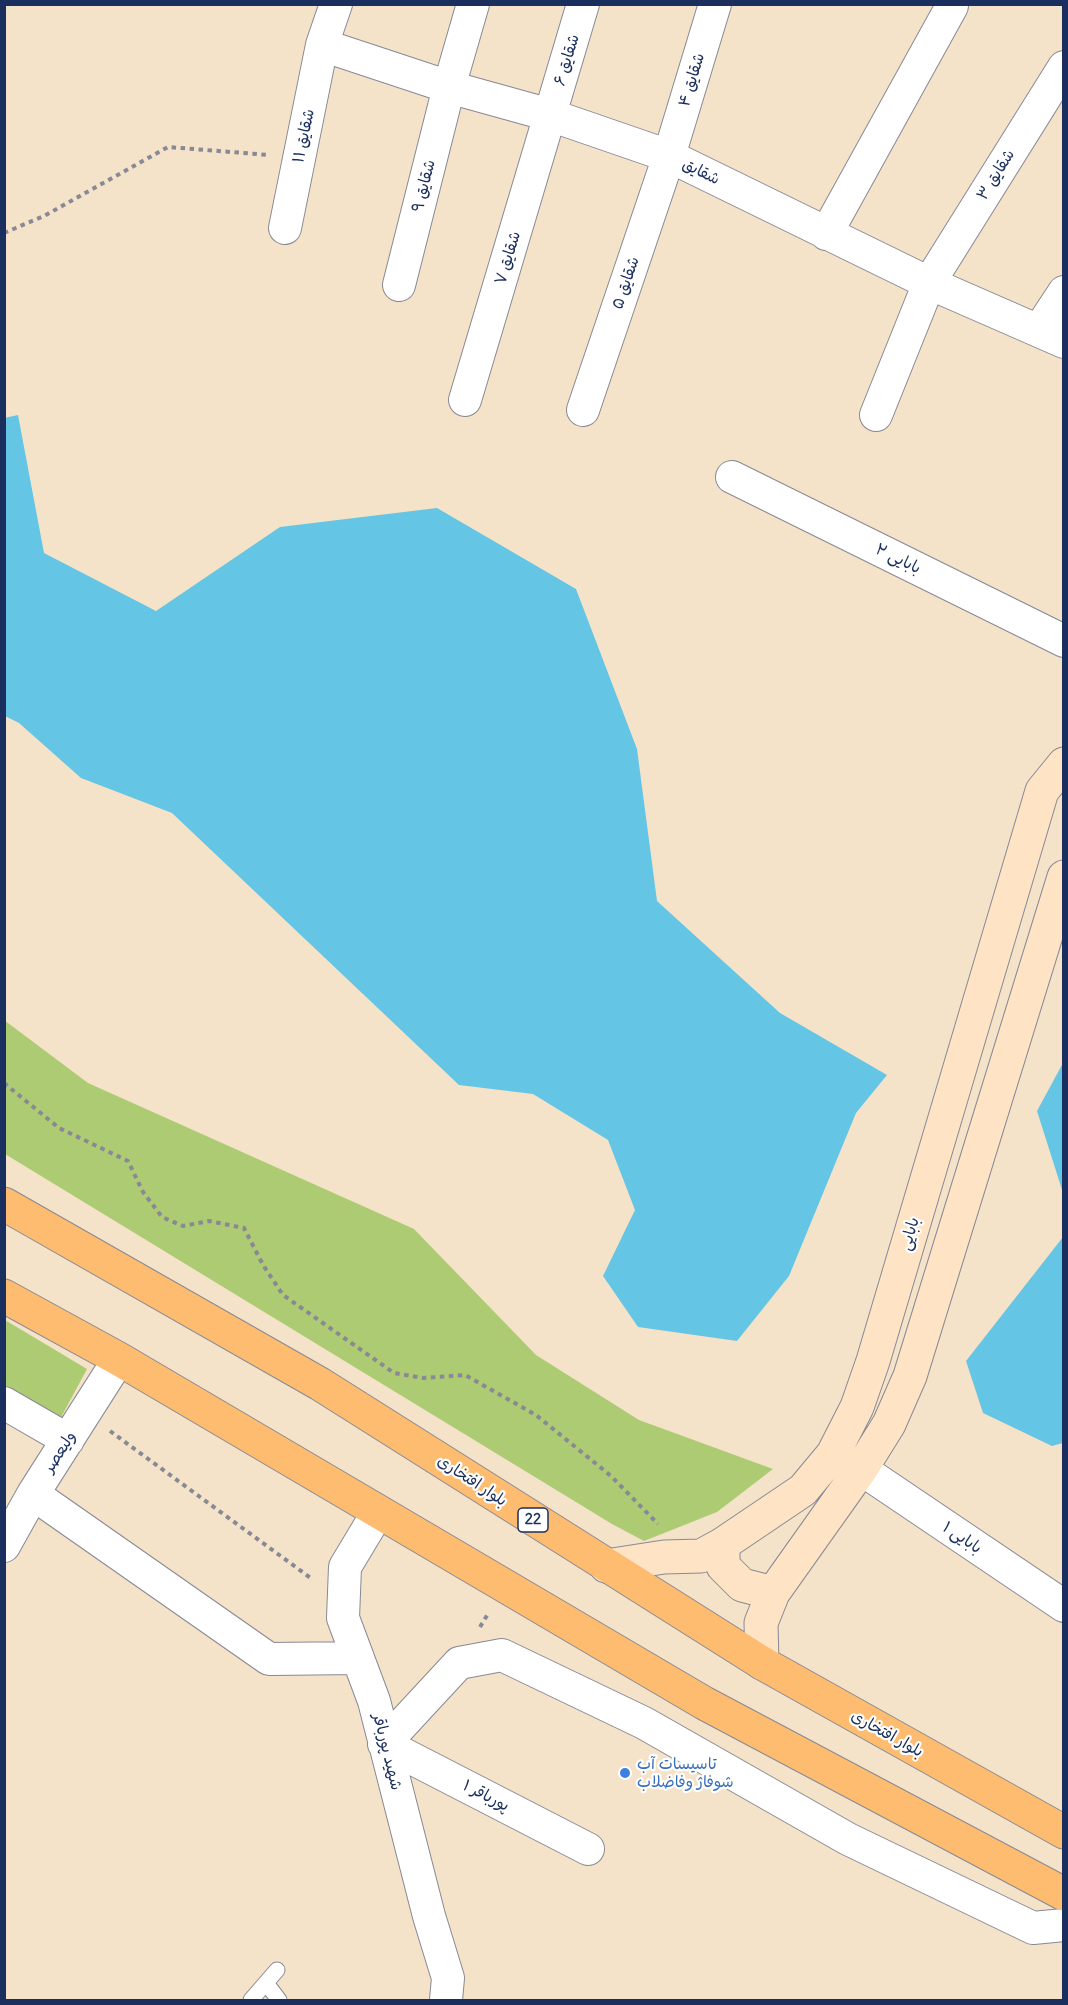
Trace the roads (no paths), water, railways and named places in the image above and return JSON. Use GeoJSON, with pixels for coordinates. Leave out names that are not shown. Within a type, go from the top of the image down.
{"type":"FeatureCollection","features":[{"type":"Feature","properties":{"kind":"highway","name":"بلوار افتخاری"},"geometry":{"type":"LineString","coordinates":[[4,1204],[320,1384],[762,1663],[1064,1832]]}},
{"type":"Feature","properties":{"kind":"highway"},"geometry":{"type":"LineString","coordinates":[[4,1296],[119,1359],[704,1703],[1064,1894]]}},
{"type":"Feature","properties":{"kind":"main road","name":"بابایی"},"geometry":{"type":"LineString","coordinates":[[606,1566],[664,1557],[701,1556],[723,1544],[803,1490],[833,1454],[857,1407],[873,1361],[1042,791],[1064,764]]}},
{"type":"Feature","properties":{"kind":"main road"},"geometry":{"type":"LineString","coordinates":[[762,1663],[761,1623],[774,1593],[861,1469],[889,1424],[910,1376],[1064,877]]}},
{"type":"Feature","properties":{"kind":"main road"},"geometry":{"type":"LineString","coordinates":[[723,1544],[723,1566],[742,1585],[774,1593]]}},
{"type":"Feature","properties":{"kind":"street","name":"شقایق ۱۱"},"geometry":{"type":"LineString","coordinates":[[285,228],[322,45],[336,4]]}},
{"type":"Feature","properties":{"kind":"street","name":"شقایق ۹"},"geometry":{"type":"LineString","coordinates":[[399,285],[449,87],[473,4]]}},
{"type":"Feature","properties":{"kind":"street","name":"شقایق ۶"},"geometry":{"type":"LineString","coordinates":[[550,116],[583,4]]}},
{"type":"Feature","properties":{"kind":"street","name":"شقایق ۴"},"geometry":{"type":"LineString","coordinates":[[669,156],[715,4]]}},
{"type":"Feature","properties":{"kind":"street"},"geometry":{"type":"LineString","coordinates":[[826,234],[952,6],[950,4]]}},
{"type":"Feature","properties":{"kind":"street","name":"شقایق"},"geometry":{"type":"LineString","coordinates":[[322,45],[449,87],[550,116],[669,156],[929,283],[1052,336]]}},
{"type":"Feature","properties":{"kind":"street","name":"شقایق ۳"},"geometry":{"type":"LineString","coordinates":[[876,415],[929,283],[1064,67]]}},
{"type":"Feature","properties":{"kind":"street","name":"شقایق ۷"},"geometry":{"type":"LineString","coordinates":[[465,400],[550,116]]}},
{"type":"Feature","properties":{"kind":"street","name":"شقایق ۵"},"geometry":{"type":"LineString","coordinates":[[583,410],[669,156]]}},
{"type":"Feature","properties":{"kind":"street"},"geometry":{"type":"LineString","coordinates":[[1052,336],[1064,292]]}},
{"type":"Feature","properties":{"kind":"street","name":"بابایی ۲"},"geometry":{"type":"LineString","coordinates":[[732,477],[1064,641]]}},
{"type":"Feature","properties":{"kind":"street","name":"ولیعصر"},"geometry":{"type":"LineString","coordinates":[[6,1542],[33,1494],[119,1359]]}},
{"type":"Feature","properties":{"kind":"street"},"geometry":{"type":"LineString","coordinates":[[4,1403],[68,1440]]}},
{"type":"Feature","properties":{"kind":"street","name":"بابایی ۱"},"geometry":{"type":"LineString","coordinates":[[861,1469],[1064,1606]]}},
{"type":"Feature","properties":{"kind":"street"},"geometry":{"type":"LineString","coordinates":[[33,1494],[269,1659],[358,1658]]}},
{"type":"Feature","properties":{"kind":"street","name":"شهید پورباقر"},"geometry":{"type":"LineString","coordinates":[[378,1512],[345,1568],[343,1618],[374,1701],[426,1905],[448,1978],[446,2001]]}},
{"type":"Feature","properties":{"kind":"street"},"geometry":{"type":"LineString","coordinates":[[384,1744],[459,1663],[502,1655],[644,1723],[848,1839],[1033,1928],[1064,1925]]}},
{"type":"Feature","properties":{"kind":"street","name":"پورباقر ۱"},"geometry":{"type":"LineString","coordinates":[[384,1744],[588,1849]]}},
{"type":"Feature","properties":{"kind":"lane"},"geometry":{"type":"LineString","coordinates":[[251,2001],[277,1970]]}},
{"type":"Feature","properties":{"kind":"lane"},"geometry":{"type":"LineString","coordinates":[[266,1983],[279,2001]]}},
{"type":"Feature","properties":{"kind":"water"},"geometry":{"type":"Polygon","coordinates":[[[18,415],[44,553],[156,611],[280,527],[437,508],[576,589],[637,749],[657,901],[780,1013],[887,1075],[856,1113],[789,1276],[737,1341],[638,1327],[603,1276],[635,1210],[608,1140],[533,1094],[459,1085],[172,813],[81,778],[19,723],[5,716],[4,418],[18,415]]]}},
{"type":"Feature","properties":{"kind":"water"},"geometry":{"type":"Polygon","coordinates":[[[1063,1063],[1063,1193],[1037,1111],[1063,1063]]]}},
{"type":"Feature","properties":{"kind":"water"},"geometry":{"type":"Polygon","coordinates":[[[1063,1237],[1063,1443],[1052,1446],[983,1413],[966,1361],[1063,1237]]]}},
{"type":"Feature","properties":{"kind":"place","name":"تاسیسات آب شوفاژ وفاضلاب"},"geometry":{"type":"Point","coordinates":[625,1773]}}]}
